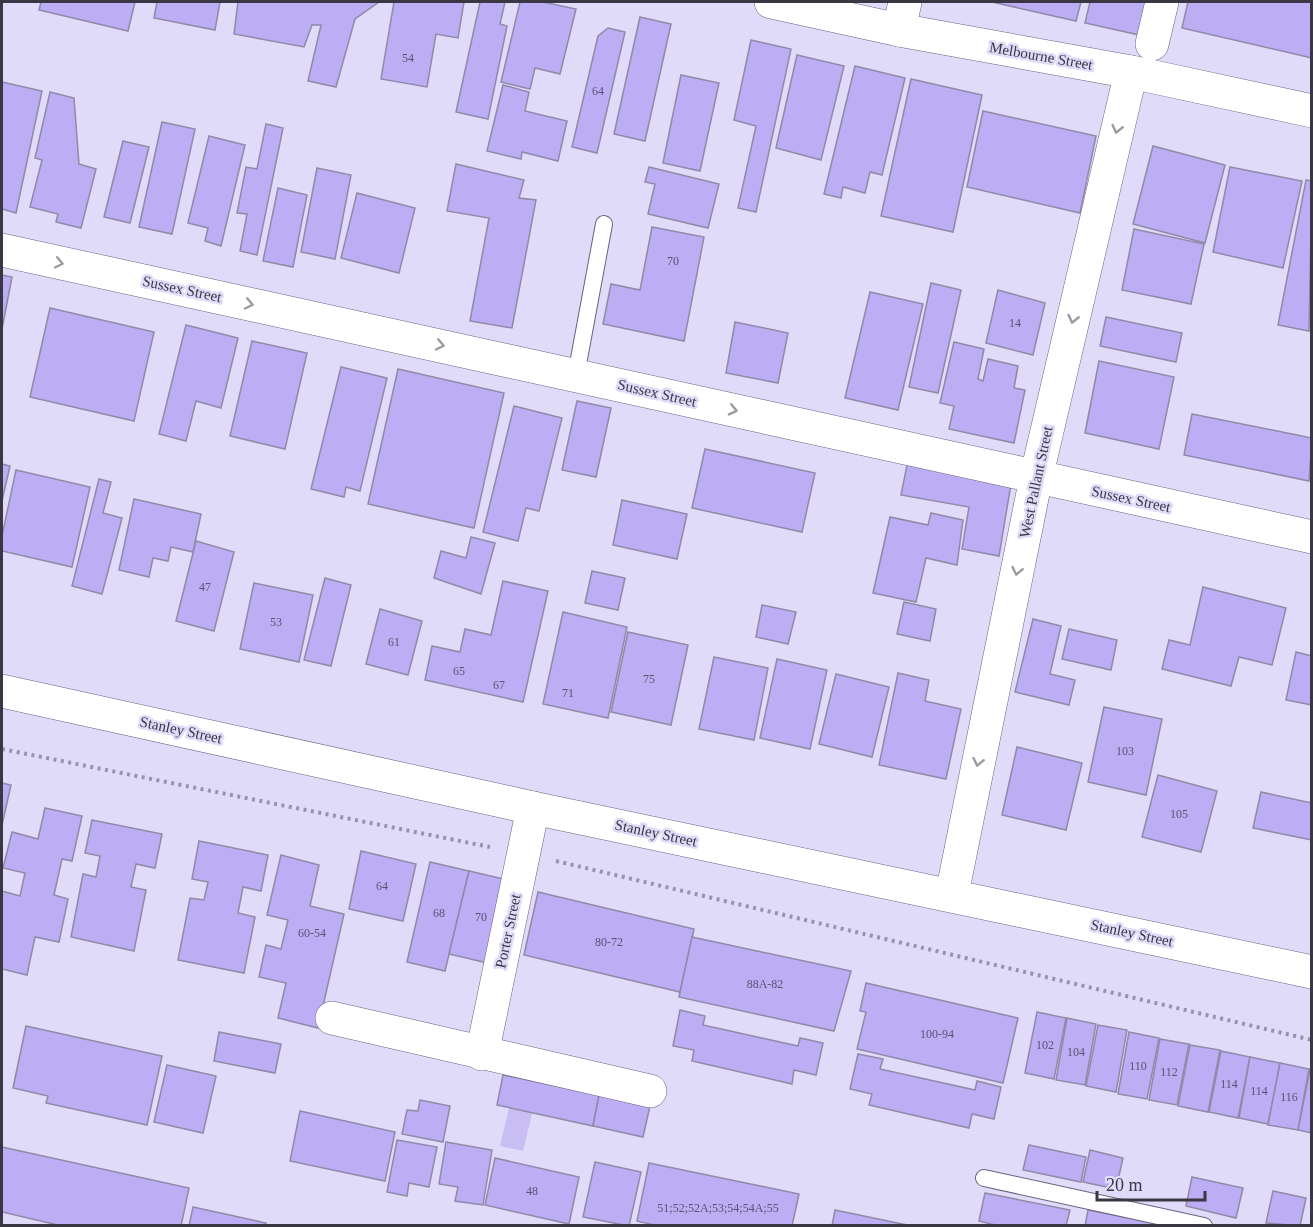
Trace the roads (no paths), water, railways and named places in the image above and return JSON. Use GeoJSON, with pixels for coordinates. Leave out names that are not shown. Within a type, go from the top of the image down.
{"type":"FeatureCollection","features":[{"type":"Feature","properties":{"kind":"street","name":"Melbourne Street"},"geometry":{"type":"LineString","coordinates":[[771,2],[902,16],[1131,72],[1311,111]]}},
{"type":"Feature","properties":{"kind":"street"},"geometry":{"type":"LineString","coordinates":[[1152,44],[1162,2]]}},
{"type":"Feature","properties":{"kind":"street","name":"West Pallant Street"},"geometry":{"type":"LineString","coordinates":[[952,894],[1036,478],[1131,72]]}},
{"type":"Feature","properties":{"kind":"street","name":"Sussex Street"},"geometry":{"type":"LineString","coordinates":[[2,250],[1311,537]]}},
{"type":"Feature","properties":{"kind":"street","name":"Stanley Street"},"geometry":{"type":"LineString","coordinates":[[2,691],[533,808],[952,894],[1311,972]]}},
{"type":"Feature","properties":{"kind":"street","name":"Porter Street"},"geometry":{"type":"LineString","coordinates":[[482,1054],[533,808]]}},
{"type":"Feature","properties":{"kind":"street"},"geometry":{"type":"LineString","coordinates":[[332,1018],[650,1091]]}},
{"type":"Feature","properties":{"kind":"lane"},"geometry":{"type":"LineString","coordinates":[[576,375],[604,224]]}},
{"type":"Feature","properties":{"kind":"lane"},"geometry":{"type":"LineString","coordinates":[[984,1178],[1204,1226]]}}]}
